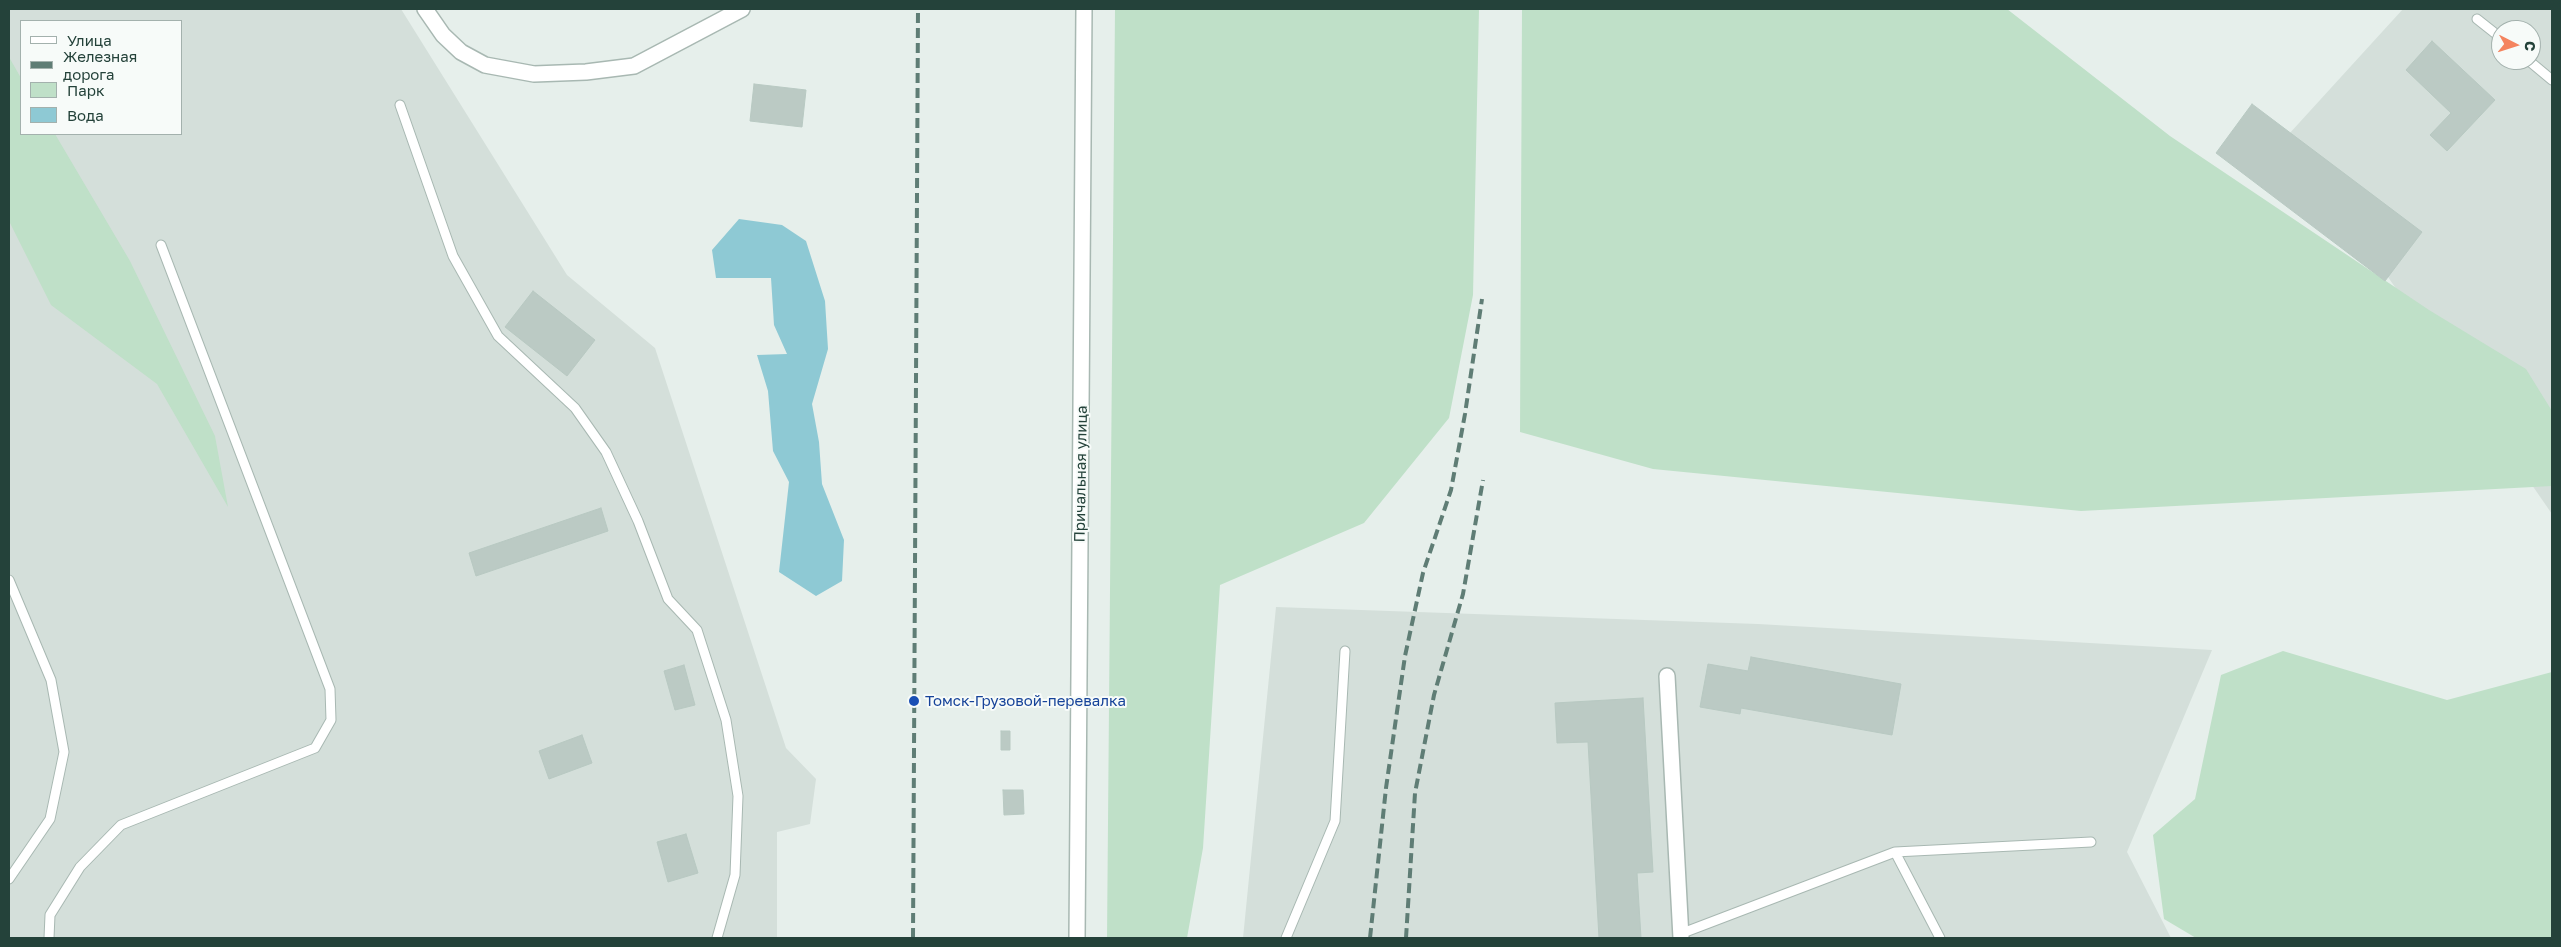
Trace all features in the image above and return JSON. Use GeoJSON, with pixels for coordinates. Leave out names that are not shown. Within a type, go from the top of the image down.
{"type":"FeatureCollection","features":[{"type":"Feature","properties":{"kind":"street"},"geometry":{"type":"LineString","coordinates":[[425,9],[443,35],[461,52],[485,65],[534,74],[586,72],[634,66],[742,9]]}},
{"type":"Feature","properties":{"kind":"street","name":"Причальная улица"},"geometry":{"type":"LineString","coordinates":[[1077,938],[1084,9]]}},
{"type":"Feature","properties":{"kind":"street"},"geometry":{"type":"LineString","coordinates":[[1667,676],[1680,936]]}},
{"type":"Feature","properties":{"kind":"lane"},"geometry":{"type":"LineString","coordinates":[[2477,19],[2491,30]]}},
{"type":"Feature","properties":{"kind":"lane"},"geometry":{"type":"LineString","coordinates":[[2540,70],[2552,80]]}},
{"type":"Feature","properties":{"kind":"lane"},"geometry":{"type":"LineString","coordinates":[[400,105],[453,256],[498,336],[575,408],[606,452],[638,521],[668,599],[697,630],[726,720],[738,796],[735,875],[717,938]]}},
{"type":"Feature","properties":{"kind":"lane"},"geometry":{"type":"LineString","coordinates":[[49,938],[50,915],[80,867],[121,825],[315,748],[331,720],[330,689],[161,245]]}},
{"type":"Feature","properties":{"kind":"lane"},"geometry":{"type":"LineString","coordinates":[[9,580],[50,680],[64,752],[50,819],[9,879]]}},
{"type":"Feature","properties":{"kind":"lane"},"geometry":{"type":"LineString","coordinates":[[1286,938],[1335,821],[1346,651]]}},
{"type":"Feature","properties":{"kind":"lane"},"geometry":{"type":"LineString","coordinates":[[1680,936],[1895,852],[2091,842]]}},
{"type":"Feature","properties":{"kind":"lane"},"geometry":{"type":"LineString","coordinates":[[1895,852],[1940,938]]}},
{"type":"Feature","properties":{"kind":"shaded area"},"geometry":{"type":"Polygon","coordinates":[[[9,9],[401,9],[567,275],[655,348],[786,748],[816,779],[810,824],[777,832],[777,938],[9,938],[9,9]]]}},
{"type":"Feature","properties":{"kind":"shaded area"},"geometry":{"type":"Polygon","coordinates":[[[2403,9],[2552,9],[2552,514],[2289,134],[2403,9]]]}},
{"type":"Feature","properties":{"kind":"shaded area"},"geometry":{"type":"Polygon","coordinates":[[[1276,607],[1758,624],[2212,650],[2127,852],[2171,938],[1243,938],[1276,607]]]}},
{"type":"Feature","properties":{"kind":"green space"},"geometry":{"type":"Polygon","coordinates":[[[1115,9],[1479,9],[1473,295],[1449,418],[1364,523],[1220,585],[1203,848],[1187,938],[1107,938],[1115,9]]]}},
{"type":"Feature","properties":{"kind":"green space"},"geometry":{"type":"Polygon","coordinates":[[[1522,9],[2007,9],[2170,136],[2429,310],[2526,369],[2552,411],[2552,486],[2081,511],[1653,469],[1520,432],[1522,9]]]}},
{"type":"Feature","properties":{"kind":"green space"},"geometry":{"type":"Polygon","coordinates":[[[9,57],[20,76],[20,135],[56,135],[130,261],[215,436],[228,507],[157,384],[51,305],[9,221],[9,57]]]}},
{"type":"Feature","properties":{"kind":"green space"},"geometry":{"type":"Polygon","coordinates":[[[2283,651],[2447,700],[2552,672],[2552,938],[2196,938],[2164,919],[2153,835],[2195,799],[2221,675],[2283,651]]]}},
{"type":"Feature","properties":{"kind":"water"},"geometry":{"type":"Polygon","coordinates":[[[739,219],[782,225],[806,241],[825,301],[828,349],[812,404],[819,442],[822,484],[844,540],[842,581],[816,596],[779,572],[789,482],[773,451],[768,391],[757,355],[787,354],[774,325],[771,278],[716,278],[712,250],[739,219]]]}},
{"type":"Feature","properties":{"kind":"building"},"geometry":{"type":"Polygon","coordinates":[[[2432,41],[2495,100],[2447,151],[2430,135],[2451,113],[2406,70],[2432,41]]]}},
{"type":"Feature","properties":{"kind":"building"},"geometry":{"type":"Polygon","coordinates":[[[754,84],[806,90],[802,127],[750,121],[754,84]]]}},
{"type":"Feature","properties":{"kind":"building"},"geometry":{"type":"Polygon","coordinates":[[[2252,104],[2422,232],[2385,281],[2216,153],[2252,104]]]}},
{"type":"Feature","properties":{"kind":"building"},"geometry":{"type":"Polygon","coordinates":[[[533,291],[595,340],[567,376],[505,327],[533,291]]]}},
{"type":"Feature","properties":{"kind":"building"},"geometry":{"type":"Polygon","coordinates":[[[601,508],[608,531],[476,576],[469,553],[601,508]]]}},
{"type":"Feature","properties":{"kind":"building"},"geometry":{"type":"Polygon","coordinates":[[[1751,657],[1901,684],[1892,735],[1741,708],[1740,714],[1700,707],[1708,664],[1748,671],[1751,657]]]}},
{"type":"Feature","properties":{"kind":"building"},"geometry":{"type":"Polygon","coordinates":[[[684,665],[695,705],[675,710],[664,671],[684,665]]]}},
{"type":"Feature","properties":{"kind":"building"},"geometry":{"type":"Polygon","coordinates":[[[1643,698],[1653,872],[1637,873],[1641,938],[1599,938],[1588,742],[1557,743],[1555,703],[1643,698]]]}},
{"type":"Feature","properties":{"kind":"building"},"geometry":{"type":"Polygon","coordinates":[[[1001,731],[1010,731],[1010,750],[1001,750],[1001,731]]]}},
{"type":"Feature","properties":{"kind":"building"},"geometry":{"type":"Polygon","coordinates":[[[582,735],[592,763],[549,779],[539,751],[582,735]]]}},
{"type":"Feature","properties":{"kind":"building"},"geometry":{"type":"Polygon","coordinates":[[[1003,790],[1023,790],[1024,814],[1004,815],[1003,790]]]}},
{"type":"Feature","properties":{"kind":"building"},"geometry":{"type":"Polygon","coordinates":[[[686,834],[698,873],[668,882],[657,842],[686,834]]]}},
{"type":"Feature","properties":{"kind":"railway"},"geometry":{"type":"LineString","coordinates":[[913,938],[918,9]]}},
{"type":"Feature","properties":{"kind":"railway"},"geometry":{"type":"LineString","coordinates":[[1370,938],[1386,788],[1405,656],[1423,573],[1451,490],[1465,414],[1482,299]]}},
{"type":"Feature","properties":{"kind":"railway"},"geometry":{"type":"LineString","coordinates":[[1406,938],[1415,793],[1434,695],[1463,594],[1483,480]]}},
{"type":"Feature","properties":{"kind":"place","name":"Томск-Грузовой-перевалка"},"geometry":{"type":"Point","coordinates":[914,701]}}]}
